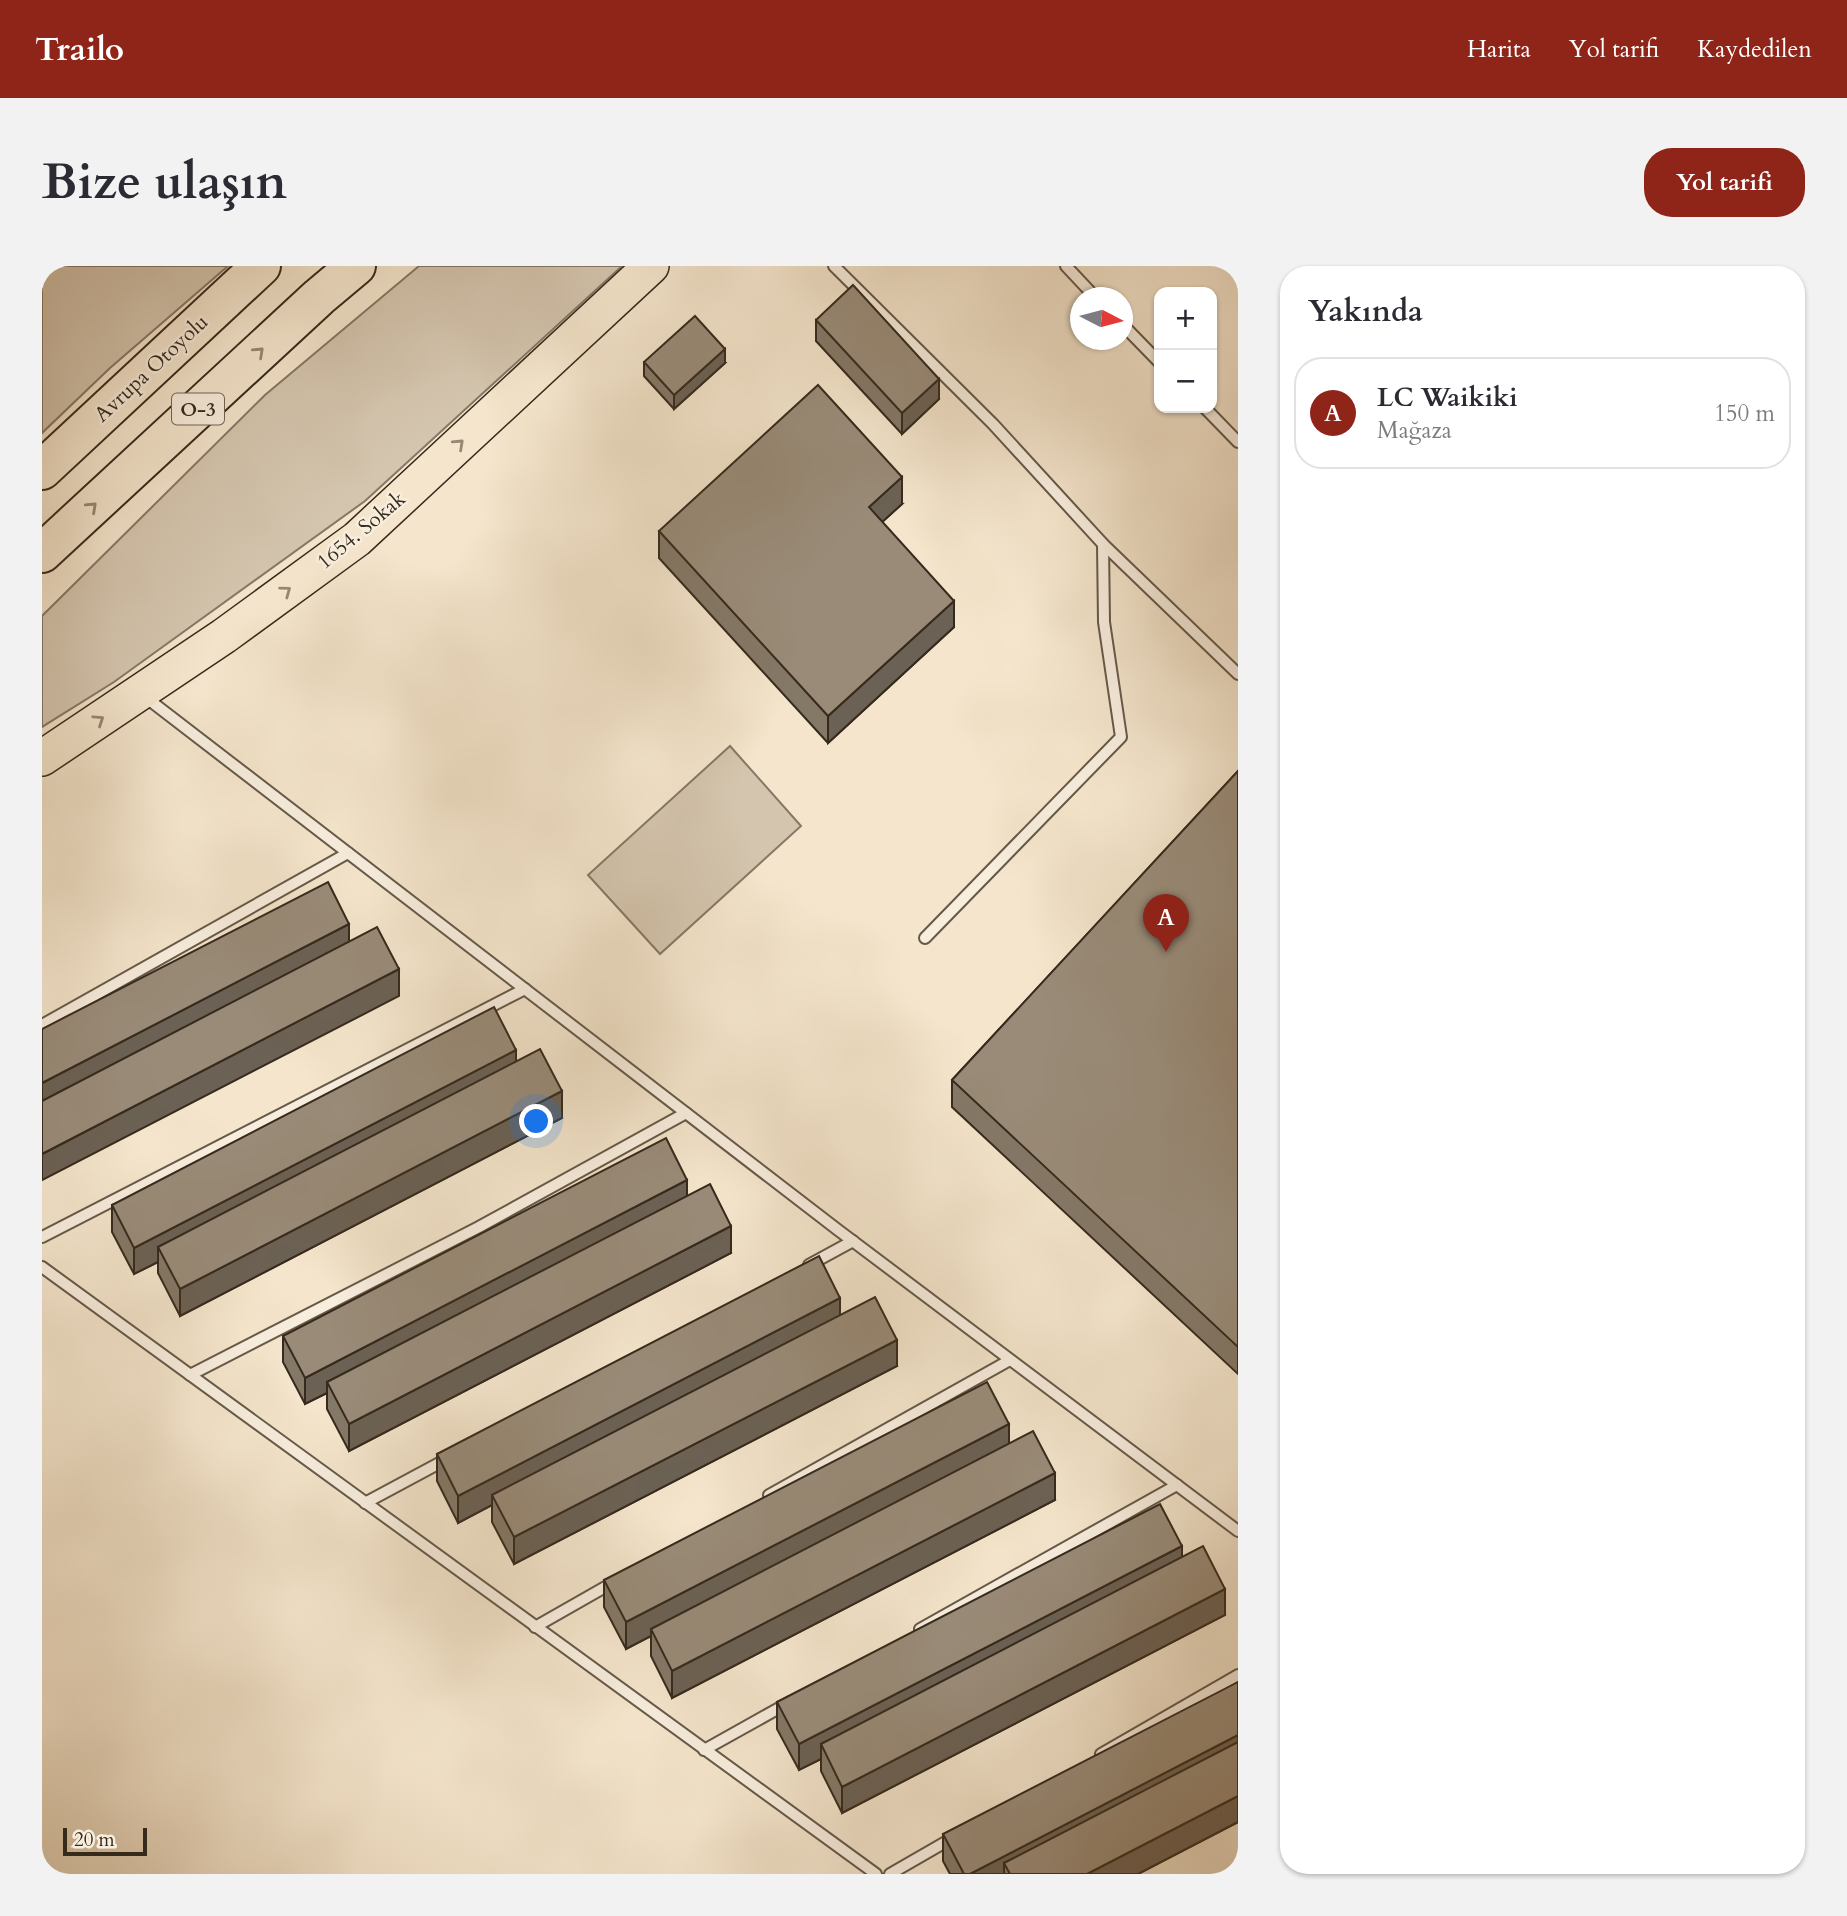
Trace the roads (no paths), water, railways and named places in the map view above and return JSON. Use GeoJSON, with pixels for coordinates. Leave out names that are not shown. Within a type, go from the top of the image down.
{"type":"FeatureCollection","features":[{"type":"Feature","properties":{"kind":"highway","name":"Avrupa Otoyolu"},"geometry":{"type":"LineString","coordinates":[[42,470],[261,266]]}},
{"type":"Feature","properties":{"kind":"highway","name":"O-3"},"geometry":{"type":"LineString","coordinates":[[42,553],[356,266]]}},
{"type":"Feature","properties":{"kind":"main road","name":"1654. Sokak"},"geometry":{"type":"LineString","coordinates":[[42,758],[224,636],[356,539],[651,266]]}},
{"type":"Feature","properties":{"kind":"lane"},"geometry":{"type":"LineString","coordinates":[[835,266],[993,424],[1103,544],[1238,674]]}},
{"type":"Feature","properties":{"kind":"lane"},"geometry":{"type":"LineString","coordinates":[[1066,266],[1086,287]]}},
{"type":"Feature","properties":{"kind":"lane"},"geometry":{"type":"LineString","coordinates":[[1133,335],[1154,357]]}},
{"type":"Feature","properties":{"kind":"lane"},"geometry":{"type":"LineString","coordinates":[[1210,413],[1238,442]]}},
{"type":"Feature","properties":{"kind":"lane"},"geometry":{"type":"LineString","coordinates":[[925,938],[1121,737],[1104,622],[1103,544]]}},
{"type":"Feature","properties":{"kind":"lane"},"geometry":{"type":"LineString","coordinates":[[139,693],[853,1241],[1238,1531]]}},
{"type":"Feature","properties":{"kind":"lane"},"geometry":{"type":"LineString","coordinates":[[42,1025],[348,853]]}},
{"type":"Feature","properties":{"kind":"lane"},"geometry":{"type":"LineString","coordinates":[[42,1237],[525,989]]}},
{"type":"Feature","properties":{"kind":"lane"},"geometry":{"type":"LineString","coordinates":[[190,1375],[467,1234],[686,1113]]}},
{"type":"Feature","properties":{"kind":"lane"},"geometry":{"type":"LineString","coordinates":[[804,1267],[853,1241]]}},
{"type":"Feature","properties":{"kind":"lane"},"geometry":{"type":"LineString","coordinates":[[42,1267],[876,1874]]}},
{"type":"Feature","properties":{"kind":"lane"},"geometry":{"type":"LineString","coordinates":[[754,1503],[1010,1360]]}},
{"type":"Feature","properties":{"kind":"lane"},"geometry":{"type":"LineString","coordinates":[[365,1503],[463,1451]]}},
{"type":"Feature","properties":{"kind":"lane"},"geometry":{"type":"LineString","coordinates":[[910,1634],[1177,1485]]}},
{"type":"Feature","properties":{"kind":"lane"},"geometry":{"type":"LineString","coordinates":[[535,1627],[620,1579]]}},
{"type":"Feature","properties":{"kind":"lane"},"geometry":{"type":"LineString","coordinates":[[1094,1757],[1238,1675]]}},
{"type":"Feature","properties":{"kind":"lane"},"geometry":{"type":"LineString","coordinates":[[704,1750],[801,1695]]}},
{"type":"Feature","properties":{"kind":"lane"},"geometry":{"type":"LineString","coordinates":[[890,1874],[962,1833]]}},
{"type":"Feature","properties":{"kind":"place","name":"LC Waikiki"},"geometry":{"type":"Point","coordinates":[1166,952]}}]}
